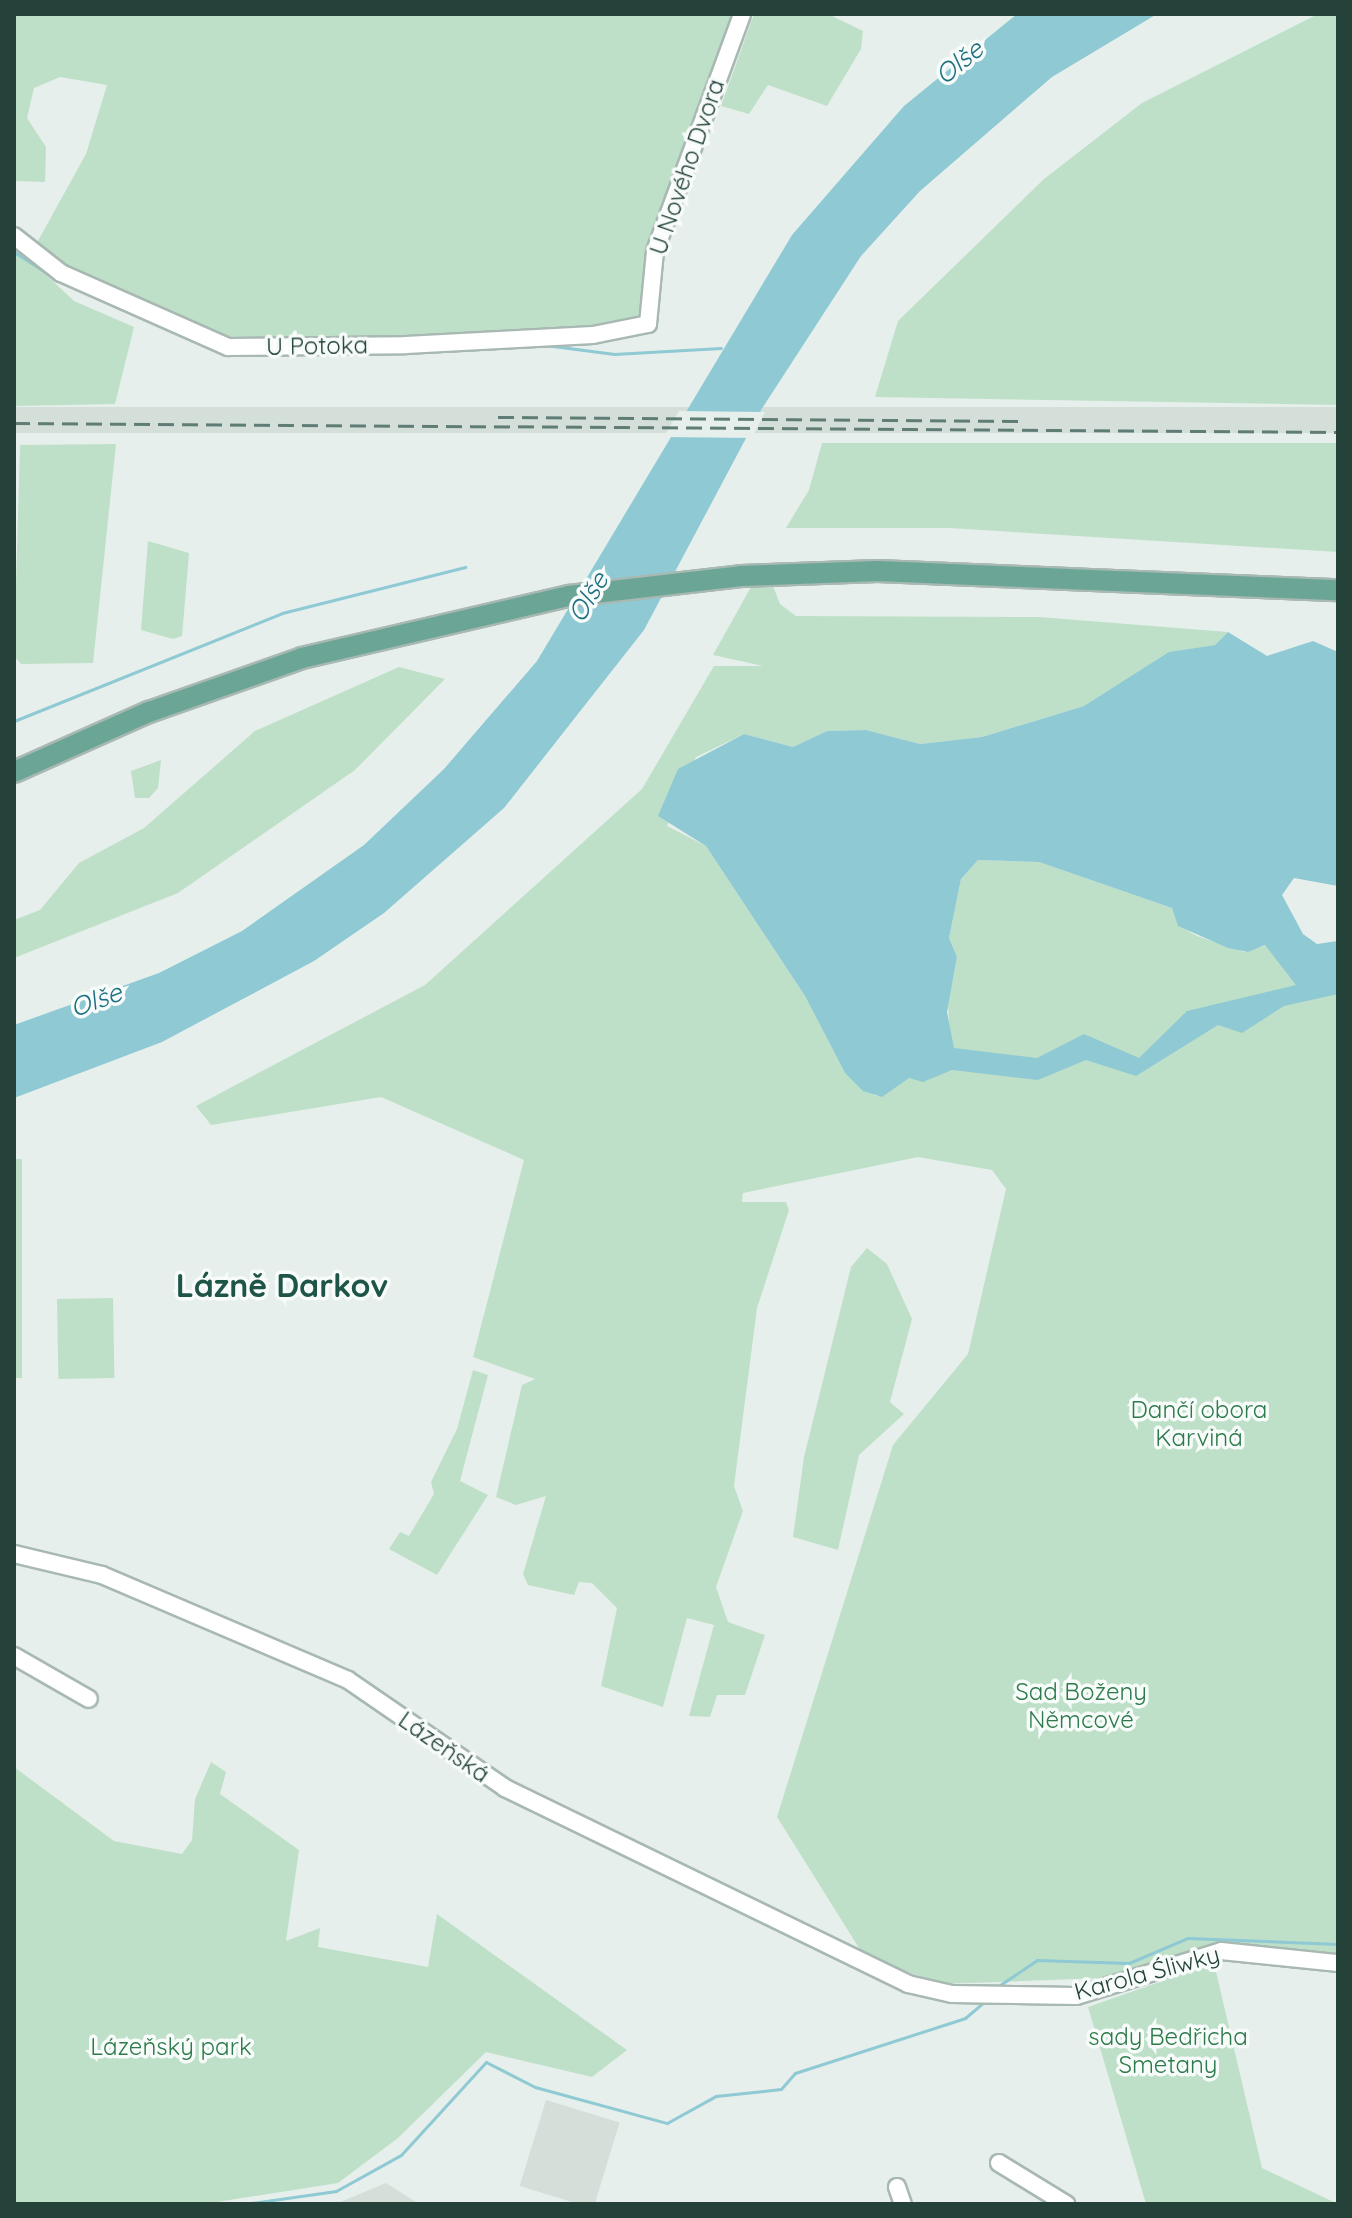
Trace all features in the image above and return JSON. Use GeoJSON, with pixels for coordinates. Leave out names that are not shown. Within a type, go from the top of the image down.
{"type":"FeatureCollection","features":[{"type":"Feature","properties":{"kind":"main road"},"geometry":{"type":"LineString","coordinates":[[14,772],[244,677],[474,614],[629,588],[784,573],[1045,574],[1338,590]]}},
{"type":"Feature","properties":{"kind":"street","name":"U Nového Dvora"},"geometry":{"type":"LineString","coordinates":[[648,324],[655,251],[742,14]]}},
{"type":"Feature","properties":{"kind":"street","name":"U Potoka"},"geometry":{"type":"LineString","coordinates":[[14,236],[61,273],[228,347],[421,344],[593,335],[648,324]]}},
{"type":"Feature","properties":{"kind":"street","name":"Lázeňská"},"geometry":{"type":"LineString","coordinates":[[14,1554],[102,1575],[348,1680],[505,1788],[864,1968]]}},
{"type":"Feature","properties":{"kind":"street"},"geometry":{"type":"LineString","coordinates":[[14,1656],[89,1699]]}},
{"type":"Feature","properties":{"kind":"street","name":"Karola Śliwky"},"geometry":{"type":"LineString","coordinates":[[864,1968],[974,1995],[1076,1996],[1221,1951],[1338,1963]]}},
{"type":"Feature","properties":{"kind":"street"},"geometry":{"type":"LineString","coordinates":[[999,2163],[1066,2204]]}},
{"type":"Feature","properties":{"kind":"street"},"geometry":{"type":"LineString","coordinates":[[897,2187],[903,2204]]}},
{"type":"Feature","properties":{"kind":"shaded area"},"geometry":{"type":"Polygon","coordinates":[[[14,407],[1338,407],[1338,433],[14,433],[14,407]]]}},
{"type":"Feature","properties":{"kind":"shaded area"},"geometry":{"type":"Polygon","coordinates":[[[546,2100],[620,2123],[595,2204],[578,2204],[520,2186],[546,2100]]]}},
{"type":"Feature","properties":{"kind":"shaded area"},"geometry":{"type":"Polygon","coordinates":[[[386,2183],[419,2204],[331,2204],[338,2203],[386,2183]]]}},
{"type":"Feature","properties":{"kind":"green space"},"geometry":{"type":"Polygon","coordinates":[[[14,14],[742,14],[655,251],[648,324],[228,347],[61,273],[34,248],[86,154],[107,85],[60,77],[34,88],[27,118],[46,147],[45,182],[14,181],[14,14]]]}},
{"type":"Feature","properties":{"kind":"green space"},"geometry":{"type":"Polygon","coordinates":[[[754,14],[828,14],[863,31],[861,49],[827,106],[768,85],[749,114],[721,106],[754,14]]]}},
{"type":"Feature","properties":{"kind":"green space"},"geometry":{"type":"Polygon","coordinates":[[[1318,14],[1338,14],[1338,405],[875,397],[898,321],[1044,179],[1142,103],[1318,14]]]}},
{"type":"Feature","properties":{"kind":"green space"},"geometry":{"type":"Polygon","coordinates":[[[14,245],[74,301],[134,327],[115,404],[14,406],[14,245]]]}},
{"type":"Feature","properties":{"kind":"green space"},"geometry":{"type":"Polygon","coordinates":[[[822,443],[1338,443],[1338,552],[949,528],[786,528],[809,490],[822,443]]]}},
{"type":"Feature","properties":{"kind":"green space"},"geometry":{"type":"Polygon","coordinates":[[[116,444],[93,663],[21,664],[14,656],[20,445],[116,444]]]}},
{"type":"Feature","properties":{"kind":"green space"},"geometry":{"type":"Polygon","coordinates":[[[148,541],[189,553],[182,636],[173,639],[141,630],[148,541]]]}},
{"type":"Feature","properties":{"kind":"green space","name":"Sad Boženy Němcové"},"geometry":{"type":"Polygon","coordinates":[[[773,586],[780,604],[796,616],[1039,617],[1228,632],[1215,645],[1172,652],[1084,706],[982,737],[920,744],[866,730],[827,731],[793,747],[744,734],[696,757],[667,826],[706,846],[805,996],[845,1073],[876,1096],[909,1078],[952,1070],[948,1005],[957,957],[949,938],[961,879],[978,860],[1039,862],[1172,908],[1179,926],[1197,936],[1244,952],[1267,945],[1296,982],[1338,994],[1338,1954],[1225,1943],[1103,1978],[941,1984],[864,1956],[777,1817],[893,1445],[968,1354],[1006,1189],[992,1170],[918,1157],[743,1193],[742,1202],[786,1202],[789,1210],[757,1308],[734,1486],[743,1511],[716,1587],[728,1622],[765,1635],[745,1695],[717,1695],[710,1717],[689,1716],[714,1625],[687,1618],[663,1707],[601,1686],[617,1608],[592,1583],[579,1582],[574,1595],[528,1585],[523,1574],[546,1496],[516,1505],[496,1497],[522,1385],[535,1379],[473,1357],[524,1160],[381,1097],[211,1125],[196,1106],[425,985],[642,789],[714,666],[763,666],[713,655],[751,587],[773,586]]]}},
{"type":"Feature","properties":{"kind":"green space"},"geometry":{"type":"Polygon","coordinates":[[[399,667],[445,679],[355,770],[178,893],[14,958],[14,920],[40,910],[79,863],[144,828],[255,731],[399,667]]]}},
{"type":"Feature","properties":{"kind":"green space"},"geometry":{"type":"Polygon","coordinates":[[[161,760],[158,788],[149,798],[135,798],[131,771],[161,760]]]}},
{"type":"Feature","properties":{"kind":"green space"},"geometry":{"type":"Polygon","coordinates":[[[14,1159],[22,1159],[22,1378],[14,1378],[14,1159]]]}},
{"type":"Feature","properties":{"kind":"green space"},"geometry":{"type":"Polygon","coordinates":[[[867,1248],[887,1264],[912,1319],[890,1402],[904,1414],[859,1455],[838,1550],[793,1537],[804,1457],[851,1267],[867,1248]]]}},
{"type":"Feature","properties":{"kind":"green space"},"geometry":{"type":"Polygon","coordinates":[[[113,1298],[114,1378],[58,1379],[57,1299],[113,1298]]]}},
{"type":"Feature","properties":{"kind":"green space"},"geometry":{"type":"Polygon","coordinates":[[[473,1370],[488,1375],[460,1481],[488,1495],[437,1575],[389,1549],[400,1532],[409,1536],[434,1494],[431,1482],[457,1429],[473,1370]]]}},
{"type":"Feature","properties":{"kind":"green space","name":"Lázeňský park"},"geometry":{"type":"Polygon","coordinates":[[[211,1762],[226,1772],[220,1794],[299,1850],[286,1941],[320,1928],[318,1947],[428,1967],[437,1914],[627,2050],[592,2077],[486,2052],[398,2138],[338,2183],[204,2204],[14,2204],[14,1767],[114,1841],[182,1854],[192,1840],[195,1799],[211,1762]]]}},
{"type":"Feature","properties":{"kind":"green space","name":"sady Bedřicha Smetany"},"geometry":{"type":"Polygon","coordinates":[[[1214,1963],[1262,2168],[1338,2204],[1146,2204],[1088,2007],[1214,1963]]]}},
{"type":"Feature","properties":{"kind":"water","name":"Olše"},"geometry":{"type":"Polygon","coordinates":[[[1017,14],[1157,14],[1052,77],[920,191],[861,256],[761,410],[644,630],[504,808],[384,913],[314,961],[162,1042],[14,1098],[14,1025],[159,973],[242,931],[364,845],[444,769],[537,661],[792,235],[904,106],[1017,14]]]}},
{"type":"Feature","properties":{"kind":"water"},"geometry":{"type":"Polygon","coordinates":[[[1228,632],[1267,656],[1313,641],[1338,652],[1338,886],[1294,878],[1282,895],[1303,934],[1317,944],[1338,941],[1338,994],[1284,1006],[1242,1033],[1218,1025],[1136,1076],[1086,1060],[1038,1080],[952,1070],[923,1082],[909,1078],[882,1097],[863,1091],[845,1073],[805,996],[706,846],[658,816],[678,769],[744,734],[793,747],[827,731],[866,730],[920,744],[982,737],[1084,706],[1169,652],[1215,645],[1228,632]],[[978,860],[961,879],[949,938],[957,957],[947,1012],[954,1048],[1037,1058],[1084,1034],[1139,1058],[1187,1011],[1296,985],[1265,945],[1248,952],[1228,948],[1178,926],[1172,908],[1039,862],[978,860]]]}},
{"type":"Feature","properties":{"kind":"pier"},"geometry":{"type":"Polygon","coordinates":[[[679,411],[765,412],[752,438],[664,437],[679,411]]]}},
{"type":"Feature","properties":{"kind":"waterway"},"geometry":{"type":"LineString","coordinates":[[14,252],[61,282]]}},
{"type":"Feature","properties":{"kind":"waterway"},"geometry":{"type":"LineString","coordinates":[[545,345],[614,354],[721,348]]}},
{"type":"Feature","properties":{"kind":"waterway"},"geometry":{"type":"LineString","coordinates":[[262,354],[366,353]]}},
{"type":"Feature","properties":{"kind":"waterway"},"geometry":{"type":"LineString","coordinates":[[14,721],[282,613],[465,567]]}},
{"type":"Feature","properties":{"kind":"waterway"},"geometry":{"type":"LineString","coordinates":[[997,1987],[1037,1960],[1129,1963],[1188,1938],[1338,1944]]}},
{"type":"Feature","properties":{"kind":"waterway"},"geometry":{"type":"LineString","coordinates":[[244,2204],[336,2191],[401,2155],[486,2062],[535,2087],[667,2123],[716,2096],[781,2089],[795,2073],[965,2018],[984,2002]]}},
{"type":"Feature","properties":{"kind":"railway"},"geometry":{"type":"LineString","coordinates":[[498,417],[1018,421]]}},
{"type":"Feature","properties":{"kind":"railway"},"geometry":{"type":"LineString","coordinates":[[14,423],[1338,432]]}},
{"type":"Feature","properties":{"kind":"district","name":"Lázně Darkov"},"geometry":{"type":"Point","coordinates":[282,1285]}},
{"type":"Feature","properties":{"kind":"park label","name":"Dančí obora Karviná"},"geometry":{"type":"Point","coordinates":[1199,1424]}}]}
